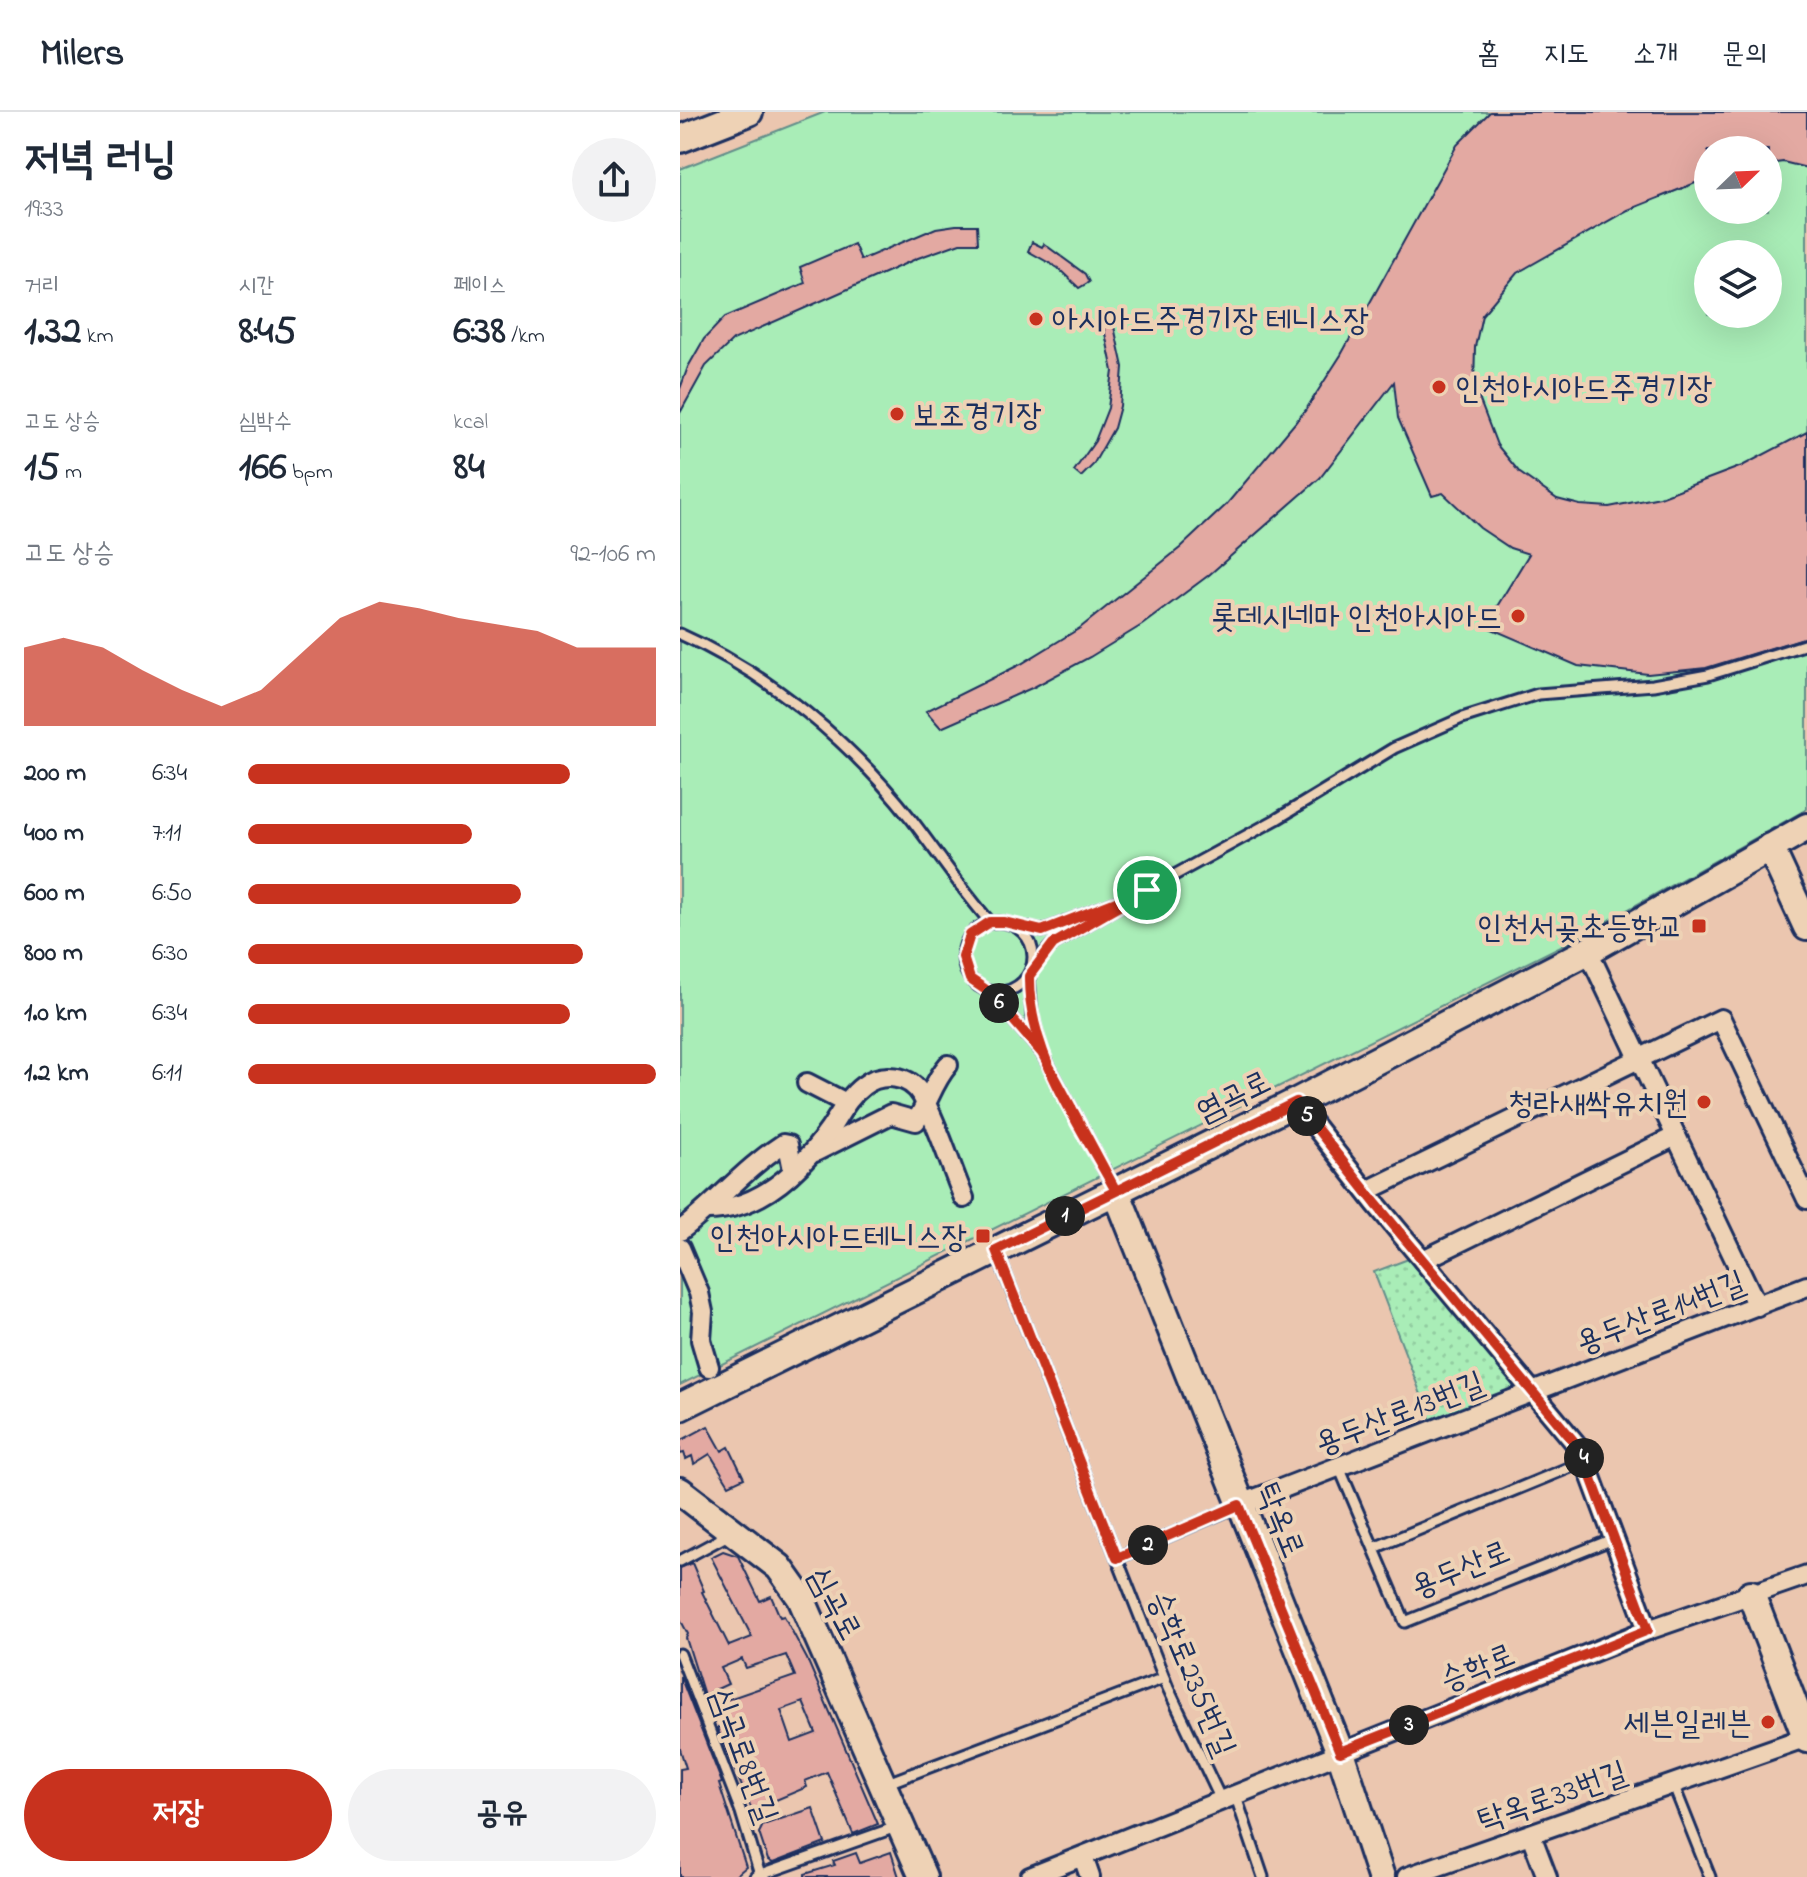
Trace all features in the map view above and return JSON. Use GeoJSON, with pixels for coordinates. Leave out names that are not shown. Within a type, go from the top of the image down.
{"type":"FeatureCollection","features":[{"type":"Feature","properties":{"kind":"street"},"geometry":{"type":"LineString","coordinates":[[680,139],[749,112]]}},
{"type":"Feature","properties":{"kind":"street","name":"염곡로"},"geometry":{"type":"LineString","coordinates":[[680,1407],[1296,1102],[1588,951],[1807,827]]}},
{"type":"Feature","properties":{"kind":"street"},"geometry":{"type":"LineString","coordinates":[[1770,847],[1807,927]]}},
{"type":"Feature","properties":{"kind":"street"},"geometry":{"type":"LineString","coordinates":[[1588,951],[1757,1306]]}},
{"type":"Feature","properties":{"kind":"street"},"geometry":{"type":"LineString","coordinates":[[1367,1191],[1721,1019],[1800,1162],[1807,1199]]}},
{"type":"Feature","properties":{"kind":"street"},"geometry":{"type":"LineString","coordinates":[[707,1210],[741,1206],[757,1198],[813,1153],[891,1114],[916,1121],[926,1106],[935,1080],[948,1065]]}},
{"type":"Feature","properties":{"kind":"street"},"geometry":{"type":"LineString","coordinates":[[813,1153],[846,1103],[870,1081],[891,1077],[916,1088],[964,1198]]}},
{"type":"Feature","properties":{"kind":"street"},"geometry":{"type":"LineString","coordinates":[[807,1083],[846,1103]]}},
{"type":"Feature","properties":{"kind":"street"},"geometry":{"type":"LineString","coordinates":[[1296,1102],[1581,1450],[1648,1630]]}},
{"type":"Feature","properties":{"kind":"street"},"geometry":{"type":"LineString","coordinates":[[1423,1260],[1676,1136]]}},
{"type":"Feature","properties":{"kind":"street"},"geometry":{"type":"LineString","coordinates":[[680,1231],[707,1210],[741,1173],[783,1144],[788,1145],[793,1170]]}},
{"type":"Feature","properties":{"kind":"street","name":"탁옥로"},"geometry":{"type":"LineString","coordinates":[[1116,1191],[1340,1752],[1381,1877]]}},
{"type":"Feature","properties":{"kind":"street"},"geometry":{"type":"LineString","coordinates":[[680,1248],[699,1293],[703,1312],[701,1340],[709,1367]]}},
{"type":"Feature","properties":{"kind":"street","name":"용두산로14번길"},"geometry":{"type":"LineString","coordinates":[[1535,1391],[1807,1286]]}},
{"type":"Feature","properties":{"kind":"street","name":"용두산로13번길"},"geometry":{"type":"LineString","coordinates":[[1239,1505],[1535,1391]]}},
{"type":"Feature","properties":{"kind":"street","name":"심곡로"},"geometry":{"type":"LineString","coordinates":[[680,1491],[779,1567],[801,1598],[885,1784],[923,1877]]}},
{"type":"Feature","properties":{"kind":"street","name":"승학로"},"geometry":{"type":"LineString","coordinates":[[1030,1877],[1648,1630],[1807,1575]]}},
{"type":"Feature","properties":{"kind":"street"},"geometry":{"type":"LineString","coordinates":[[1751,1594],[1807,1738]]}},
{"type":"Feature","properties":{"kind":"street","name":"탁옥로33번길"},"geometry":{"type":"LineString","coordinates":[[1407,1877],[1807,1738]]}},
{"type":"Feature","properties":{"kind":"street"},"geometry":{"type":"LineString","coordinates":[[1531,1835],[1547,1877]]}},
{"type":"Feature","properties":{"kind":"street"},"geometry":{"type":"LineString","coordinates":[[1083,1857],[1090,1877]]}},
{"type":"Feature","properties":{"kind":"lane"},"geometry":{"type":"LineString","coordinates":[[680,634],[714,649],[762,678],[853,752],[911,818],[990,922]]}},
{"type":"Feature","properties":{"kind":"lane"},"geometry":{"type":"LineString","coordinates":[[1042,1053],[1032,1016],[1029,976],[1033,966],[1053,944],[1277,819],[1394,748],[1449,723],[1538,694],[1653,685],[1708,675],[1807,644]]}},
{"type":"Feature","properties":{"kind":"lane"},"geometry":{"type":"LineString","coordinates":[[1116,1191],[1042,1053],[989,992],[970,979],[963,957],[970,935],[990,922],[1042,931],[1147,890]]}},
{"type":"Feature","properties":{"kind":"lane"},"geometry":{"type":"LineString","coordinates":[[1015,926],[1031,944],[1033,966]]}},
{"type":"Feature","properties":{"kind":"lane"},"geometry":{"type":"LineString","coordinates":[[989,992],[1011,990],[1029,976]]}},
{"type":"Feature","properties":{"kind":"lane","name":"승학로235번길"},"geometry":{"type":"LineString","coordinates":[[996,1250],[1164,1678],[1229,1800],[1263,1877]]}},
{"type":"Feature","properties":{"kind":"lane","name":"용두산로"},"geometry":{"type":"LineString","coordinates":[[1374,1548],[1585,1461]]}},
{"type":"Feature","properties":{"kind":"lane","name":"용두산로"},"geometry":{"type":"LineString","coordinates":[[1339,1467],[1405,1622],[1613,1539]]}},
{"type":"Feature","properties":{"kind":"lane"},"geometry":{"type":"LineString","coordinates":[[1117,1558],[1239,1505]]}},
{"type":"Feature","properties":{"kind":"lane"},"geometry":{"type":"LineString","coordinates":[[680,1561],[733,1533]]}},
{"type":"Feature","properties":{"kind":"lane","name":"심곡로8번길"},"geometry":{"type":"LineString","coordinates":[[680,1654],[741,1812],[757,1876]]}},
{"type":"Feature","properties":{"kind":"lane"},"geometry":{"type":"LineString","coordinates":[[885,1784],[1164,1678]]}},
{"type":"Feature","properties":{"kind":"lane"},"geometry":{"type":"LineString","coordinates":[[1673,1784],[1710,1877]]}},
{"type":"Feature","properties":{"kind":"lane"},"geometry":{"type":"LineString","coordinates":[[757,1876],[902,1825]]}},
{"type":"Feature","properties":{"kind":"green space"},"geometry":{"type":"Polygon","coordinates":[[[825,112],[1807,112],[1807,809],[1577,938],[680,1385],[680,169],[825,112]]]}},
{"type":"Feature","properties":{"kind":"green space"},"geometry":{"type":"Polygon","coordinates":[[[1411,1258],[1508,1368],[1517,1391],[1432,1423],[1374,1272],[1411,1258]]]}},
{"type":"Feature","properties":{"kind":"building","name":"인천아시아드주경기장"},"geometry":{"type":"Polygon","coordinates":[[[1490,112],[1807,112],[1807,168],[1782,162],[1782,136],[1694,136],[1694,184],[1628,210],[1517,273],[1482,315],[1475,347],[1474,385],[1497,445],[1520,473],[1557,499],[1580,505],[1609,507],[1660,497],[1742,466],[1807,432],[1807,637],[1706,668],[1648,674],[1578,666],[1485,626],[1529,554],[1510,548],[1480,528],[1443,493],[1432,496],[1398,418],[1394,382],[1320,478],[1209,575],[1142,625],[1090,657],[1034,687],[941,728],[926,711],[1021,664],[1080,628],[1180,548],[1226,505],[1305,411],[1341,355],[1457,145],[1490,112]]]}},
{"type":"Feature","properties":{"kind":"building"},"geometry":{"type":"Polygon","coordinates":[[[977,225],[978,243],[960,243],[918,258],[733,340],[706,366],[680,413],[680,389],[688,367],[704,339],[725,317],[805,283],[800,267],[854,244],[861,260],[936,228],[977,225]]]}},
{"type":"Feature","properties":{"kind":"building"},"geometry":{"type":"Polygon","coordinates":[[[1032,242],[1042,247],[1044,244],[1085,274],[1089,282],[1079,288],[1058,268],[1028,251],[1032,242]]]}},
{"type":"Feature","properties":{"kind":"building"},"geometry":{"type":"Polygon","coordinates":[[[1113,322],[1123,367],[1120,406],[1114,428],[1093,465],[1081,477],[1074,471],[1095,441],[1108,408],[1113,371],[1103,324],[1113,322]]]}},
{"type":"Feature","properties":{"kind":"building"},"geometry":{"type":"Polygon","coordinates":[[[708,1426],[722,1451],[729,1447],[744,1478],[729,1485],[710,1454],[694,1464],[692,1456],[686,1459],[684,1453],[680,1454],[680,1441],[708,1426]]]}},
{"type":"Feature","properties":{"kind":"building"},"geometry":{"type":"Polygon","coordinates":[[[723,1551],[738,1556],[760,1601],[771,1596],[780,1617],[784,1616],[807,1659],[878,1824],[853,1834],[827,1772],[805,1781],[807,1787],[752,1810],[717,1728],[728,1724],[720,1702],[795,1676],[786,1655],[746,1668],[742,1659],[721,1668],[728,1684],[704,1695],[686,1638],[688,1634],[680,1619],[680,1568],[692,1563],[702,1592],[729,1646],[752,1637],[711,1557],[723,1551]],[[803,1702],[781,1710],[792,1742],[816,1733],[803,1702]]]}},
{"type":"Feature","properties":{"kind":"building"},"geometry":{"type":"Polygon","coordinates":[[[680,1676],[722,1783],[719,1784],[746,1867],[734,1877],[680,1877],[680,1769],[686,1768],[680,1749],[680,1676]]]}},
{"type":"Feature","properties":{"kind":"building"},"geometry":{"type":"Polygon","coordinates":[[[813,1808],[825,1843],[773,1863],[768,1860],[759,1833],[763,1825],[813,1808]]]}},
{"type":"Feature","properties":{"kind":"building"},"geometry":{"type":"Polygon","coordinates":[[[891,1852],[899,1877],[805,1877],[805,1874],[835,1865],[833,1861],[856,1853],[860,1863],[891,1852]]]}},
{"type":"Feature","properties":{"kind":"place","name":"아시아드주경기장 테니스장"},"geometry":{"type":"Point","coordinates":[1036,319]}},
{"type":"Feature","properties":{"kind":"place","name":"인천아시아드주경기장"},"geometry":{"type":"Point","coordinates":[1439,387]}},
{"type":"Feature","properties":{"kind":"place","name":"보조경기장"},"geometry":{"type":"Point","coordinates":[897,414]}},
{"type":"Feature","properties":{"kind":"place","name":"롯데시네마 인천아시아드"},"geometry":{"type":"Point","coordinates":[1518,616]}},
{"type":"Feature","properties":{"kind":"place","name":"인천서곶초등학교"},"geometry":{"type":"Point","coordinates":[1699,926]}},
{"type":"Feature","properties":{"kind":"place","name":"청라새싹유치원"},"geometry":{"type":"Point","coordinates":[1704,1102]}},
{"type":"Feature","properties":{"kind":"place","name":"인천아시아드테니스장"},"geometry":{"type":"Point","coordinates":[983,1236]}},
{"type":"Feature","properties":{"kind":"place","name":"세븐일레븐"},"geometry":{"type":"Point","coordinates":[1768,1722]}},
{"type":"Feature","properties":{"kind":"route"},"geometry":{"type":"LineString","coordinates":[[1147,890],[1042,931],[1004,922],[980,926],[965,945],[965,969],[970,979],[989,992],[1042,1053],[1079,1122],[1116,1191],[1296,1102],[1376,1204],[1535,1391],[1581,1450],[1648,1630],[1340,1752],[1239,1505],[1117,1558],[996,1250],[1116,1191],[1042,1053],[1032,1016],[1029,976],[1033,966],[1053,944],[1147,890]]}}]}
